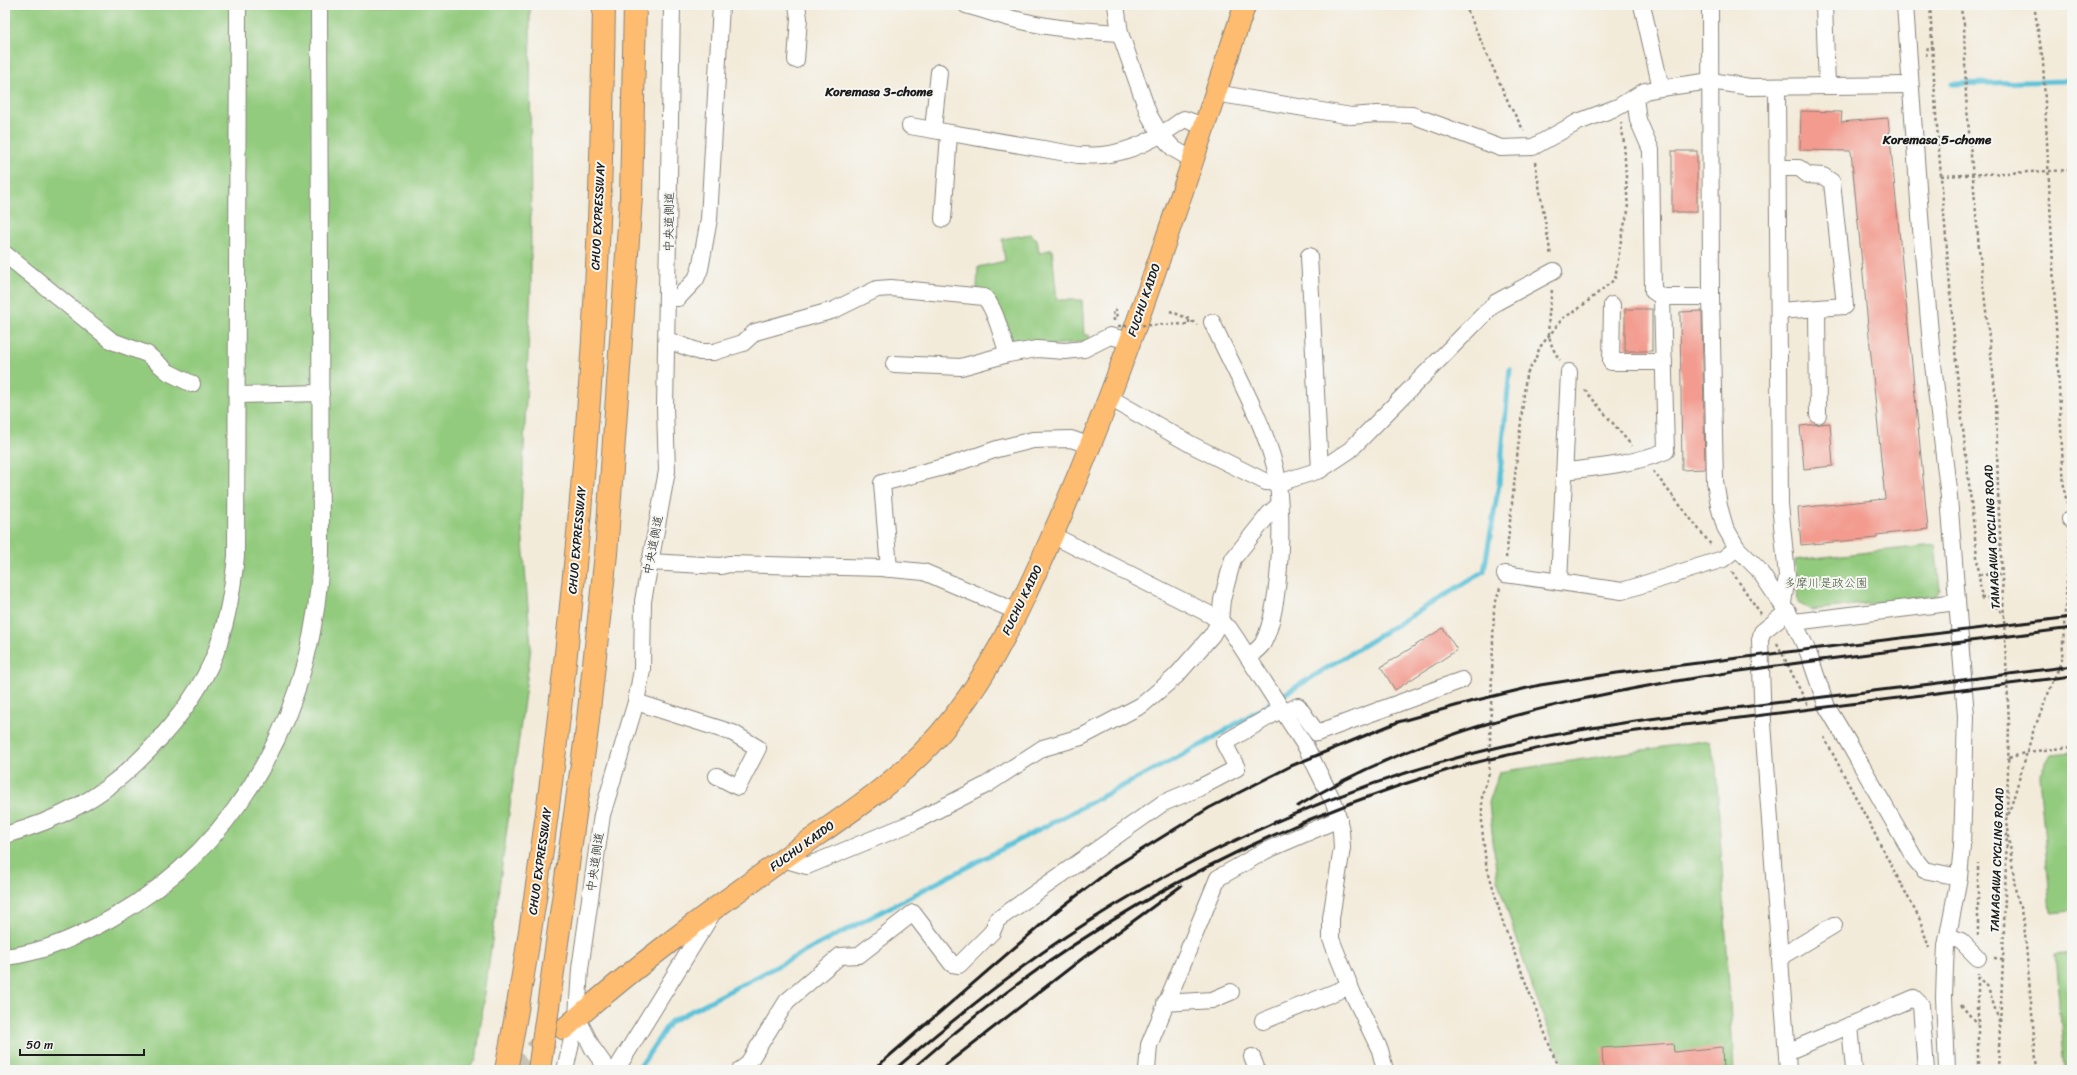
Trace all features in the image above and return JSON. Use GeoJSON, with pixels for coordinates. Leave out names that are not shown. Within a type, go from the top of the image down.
{"type":"FeatureCollection","features":[{"type":"Feature","properties":{"kind":"highway","name":"CHUO EXPRESSWAY"},"geometry":{"type":"LineString","coordinates":[[506,1070],[535,903],[558,727],[577,551],[590,380],[600,195],[604,5]]}},
{"type":"Feature","properties":{"kind":"highway"},"geometry":{"type":"LineString","coordinates":[[539,1070],[587,729],[606,554],[631,196],[635,5]]}},
{"type":"Feature","properties":{"kind":"main road","name":"FUCHU KAIDO"},"geometry":{"type":"LineString","coordinates":[[571,1023],[617,983],[714,910],[881,790],[918,757],[954,718],[984,676],[1018,612],[1091,446],[1110,398],[1245,5]]}},
{"type":"Feature","properties":{"kind":"street"},"geometry":{"type":"LineString","coordinates":[[5,836],[79,806],[109,785],[146,753],[176,720],[202,681],[219,644],[230,605],[236,556],[238,5]]}},
{"type":"Feature","properties":{"kind":"street"},"geometry":{"type":"LineString","coordinates":[[5,957],[31,952],[83,934],[126,910],[164,884],[192,860],[215,836],[246,794],[265,763],[279,737],[298,687],[314,632],[318,606],[322,552],[319,5]]}},
{"type":"Feature","properties":{"kind":"street","name":"中央道側道"},"geometry":{"type":"LineString","coordinates":[[566,1070],[571,1023],[602,815],[636,702],[642,670],[643,601],[666,471],[665,407],[672,5]]}},
{"type":"Feature","properties":{"kind":"street"},"geometry":{"type":"LineString","coordinates":[[667,297],[678,298],[696,279],[701,262],[709,219],[712,179],[716,56],[721,5]]}},
{"type":"Feature","properties":{"kind":"street"},"geometry":{"type":"LineString","coordinates":[[796,60],[799,18],[797,5]]}},
{"type":"Feature","properties":{"kind":"street"},"geometry":{"type":"LineString","coordinates":[[966,5],[1021,21],[1049,27],[1066,30],[1120,33]]}},
{"type":"Feature","properties":{"kind":"street"},"geometry":{"type":"LineString","coordinates":[[1116,5],[1120,33],[1131,62],[1143,102],[1160,134],[1174,149],[1193,160]]}},
{"type":"Feature","properties":{"kind":"street"},"geometry":{"type":"LineString","coordinates":[[1642,5],[1662,88]]}},
{"type":"Feature","properties":{"kind":"street"},"geometry":{"type":"LineString","coordinates":[[1710,5],[1711,297],[1715,481],[1719,506],[1725,527],[1738,548],[1758,569],[1788,612],[1808,652],[1827,707],[1915,859],[1924,870],[1959,877]]}},
{"type":"Feature","properties":{"kind":"street"},"geometry":{"type":"LineString","coordinates":[[1824,5],[1827,85]]}},
{"type":"Feature","properties":{"kind":"street"},"geometry":{"type":"LineString","coordinates":[[1905,5],[1910,85],[1932,348],[1949,497],[1966,716],[1962,846],[1959,877],[1948,936],[1944,997],[1947,1070]]}},
{"type":"Feature","properties":{"kind":"street"},"geometry":{"type":"LineString","coordinates":[[933,129],[939,72]]}},
{"type":"Feature","properties":{"kind":"street"},"geometry":{"type":"LineString","coordinates":[[1216,93],[1351,116],[1377,114],[1412,116],[1501,148],[1533,147],[1578,122],[1618,107],[1645,91],[1662,88],[1711,81],[1750,87],[1910,85]]}},
{"type":"Feature","properties":{"kind":"street"},"geometry":{"type":"LineString","coordinates":[[1777,87],[1780,504],[1787,576],[1788,612]]}},
{"type":"Feature","properties":{"kind":"street"},"geometry":{"type":"LineString","coordinates":[[1635,98],[1638,120],[1651,150],[1653,291],[1662,297],[1711,297]]}},
{"type":"Feature","properties":{"kind":"street"},"geometry":{"type":"LineString","coordinates":[[910,126],[933,129],[949,134],[1078,155],[1102,155],[1129,149],[1160,134],[1184,119],[1204,126]]}},
{"type":"Feature","properties":{"kind":"street"},"geometry":{"type":"LineString","coordinates":[[943,219],[949,134]]}},
{"type":"Feature","properties":{"kind":"street"},"geometry":{"type":"LineString","coordinates":[[1778,168],[1799,168],[1808,175],[1823,176],[1832,182],[1845,306],[1778,312]]}},
{"type":"Feature","properties":{"kind":"street"},"geometry":{"type":"LineString","coordinates":[[5,254],[112,341],[147,354],[168,372],[192,384]]}},
{"type":"Feature","properties":{"kind":"street"},"geometry":{"type":"LineString","coordinates":[[1309,256],[1320,470]]}},
{"type":"Feature","properties":{"kind":"street"},"geometry":{"type":"LineString","coordinates":[[1110,398],[1192,445],[1266,482],[1279,483],[1320,470],[1350,450],[1495,303],[1554,271]]}},
{"type":"Feature","properties":{"kind":"street"},"geometry":{"type":"LineString","coordinates":[[667,340],[700,352],[714,352],[743,343],[756,332],[834,310],[877,289],[891,288],[984,297],[988,301],[992,310],[1008,354]]}},
{"type":"Feature","properties":{"kind":"street"},"geometry":{"type":"LineString","coordinates":[[1566,471],[1644,460],[1666,450],[1662,297]]}},
{"type":"Feature","properties":{"kind":"street"},"geometry":{"type":"LineString","coordinates":[[1612,305],[1612,362],[1664,362]]}},
{"type":"Feature","properties":{"kind":"street"},"geometry":{"type":"LineString","coordinates":[[1817,309],[1818,415]]}},
{"type":"Feature","properties":{"kind":"street"},"geometry":{"type":"LineString","coordinates":[[1212,322],[1265,436],[1279,483],[1280,558],[1274,603],[1263,644],[1248,657]]}},
{"type":"Feature","properties":{"kind":"street"},"geometry":{"type":"LineString","coordinates":[[894,364],[961,367],[1008,354],[1037,349],[1066,351],[1084,349],[1110,336],[1130,341]]}},
{"type":"Feature","properties":{"kind":"street"},"geometry":{"type":"LineString","coordinates":[[1559,582],[1566,471],[1569,372]]}},
{"type":"Feature","properties":{"kind":"street"},"geometry":{"type":"LineString","coordinates":[[237,395],[321,393]]}},
{"type":"Feature","properties":{"kind":"street"},"geometry":{"type":"LineString","coordinates":[[889,569],[882,483],[951,465],[997,449],[1033,440],[1071,439],[1091,446]]}},
{"type":"Feature","properties":{"kind":"street"},"geometry":{"type":"LineString","coordinates":[[783,859],[807,866],[914,822],[986,786],[1043,748],[1080,737],[1142,705],[1176,676],[1212,635],[1220,621],[1222,600],[1233,559],[1269,514],[1279,505]]}},
{"type":"Feature","properties":{"kind":"street"},"geometry":{"type":"LineString","coordinates":[[1052,535],[1220,621],[1229,628],[1316,765],[1339,819],[1342,848],[1331,918],[1331,940],[1350,986],[1380,1050],[1385,1070]]}},
{"type":"Feature","properties":{"kind":"street"},"geometry":{"type":"LineString","coordinates":[[1505,574],[1622,591],[1723,559],[1738,548]]}},
{"type":"Feature","properties":{"kind":"street"},"geometry":{"type":"LineString","coordinates":[[649,562],[720,566],[729,564],[752,564],[889,569],[924,572],[1018,612]]}},
{"type":"Feature","properties":{"kind":"street"},"geometry":{"type":"LineString","coordinates":[[1788,1070],[1762,723],[1760,640],[1762,632],[1769,625],[1788,612],[1957,602]]}},
{"type":"Feature","properties":{"kind":"street"},"geometry":{"type":"LineString","coordinates":[[740,1070],[747,1065],[787,1001],[840,956],[859,955],[913,913],[952,964],[959,965],[992,932],[997,920],[1009,911],[1163,803],[1199,788],[1237,768],[1224,744],[1279,706],[1298,706],[1317,733],[1462,680]]}},
{"type":"Feature","properties":{"kind":"street"},"geometry":{"type":"LineString","coordinates":[[636,702],[733,733],[758,748],[738,787],[717,776]]}},
{"type":"Feature","properties":{"kind":"street"},"geometry":{"type":"LineString","coordinates":[[1147,1070],[1149,1045],[1165,1003],[1218,878],[1264,852],[1339,819]]}},
{"type":"Feature","properties":{"kind":"street"},"geometry":{"type":"LineString","coordinates":[[616,1070],[714,910]]}},
{"type":"Feature","properties":{"kind":"street"},"geometry":{"type":"LineString","coordinates":[[1780,956],[1834,925]]}},
{"type":"Feature","properties":{"kind":"street"},"geometry":{"type":"LineString","coordinates":[[1948,936],[1961,942],[1978,958]]}},
{"type":"Feature","properties":{"kind":"street"},"geometry":{"type":"LineString","coordinates":[[1263,1021],[1350,986]]}},
{"type":"Feature","properties":{"kind":"street"},"geometry":{"type":"LineString","coordinates":[[1165,1003],[1212,1000],[1231,992]]}},
{"type":"Feature","properties":{"kind":"street"},"geometry":{"type":"LineString","coordinates":[[1787,1052],[1914,998],[1921,1005],[1926,1070]]}},
{"type":"Feature","properties":{"kind":"street"},"geometry":{"type":"LineString","coordinates":[[571,1023],[593,1049],[608,1070]]}},
{"type":"Feature","properties":{"kind":"street"},"geometry":{"type":"LineString","coordinates":[[1850,1025],[1854,1070]]}},
{"type":"Feature","properties":{"kind":"path"},"geometry":{"type":"LineString","coordinates":[[1930,5],[1936,114],[1957,374],[1982,602]]}},
{"type":"Feature","properties":{"kind":"path","name":"TAMAGAWA CYCLING ROAD"},"geometry":{"type":"LineString","coordinates":[[1960,5],[1964,24],[1966,97],[1972,174],[1996,400],[1998,493],[2004,615],[2009,758],[1998,1070]]}},
{"type":"Feature","properties":{"kind":"path"},"geometry":{"type":"LineString","coordinates":[[2034,5],[2042,61],[2064,489],[2071,519],[2062,659],[2033,732],[2007,820],[2015,888],[2024,923],[2037,1070]]}},
{"type":"Feature","properties":{"kind":"path"},"geometry":{"type":"LineString","coordinates":[[1941,176],[2072,170]]}},
{"type":"Feature","properties":{"kind":"path"},"geometry":{"type":"LineString","coordinates":[[1554,271],[1547,329],[1552,347],[1569,372],[1644,460],[1723,559],[1769,625],[1810,710]]}},
{"type":"Feature","properties":{"kind":"path"},"geometry":{"type":"LineString","coordinates":[[1114,328],[1113,310],[1116,310],[1118,326],[1189,324],[1190,319],[1170,311]]}},
{"type":"Feature","properties":{"kind":"path"},"geometry":{"type":"LineString","coordinates":[[1979,575],[2002,574]]}},
{"type":"Feature","properties":{"kind":"path"},"geometry":{"type":"LineString","coordinates":[[1981,597],[1987,597],[2004,615]]}},
{"type":"Feature","properties":{"kind":"path"},"geometry":{"type":"LineString","coordinates":[[1821,730],[1920,920],[1930,955]]}},
{"type":"Feature","properties":{"kind":"path"},"geometry":{"type":"LineString","coordinates":[[2009,758],[2027,752],[2072,747]]}},
{"type":"Feature","properties":{"kind":"path"},"geometry":{"type":"LineString","coordinates":[[1978,860],[1978,1070]]}},
{"type":"Feature","properties":{"kind":"path"},"geometry":{"type":"LineString","coordinates":[[1978,976],[1988,987],[2000,1021]]}},
{"type":"Feature","properties":{"kind":"path"},"geometry":{"type":"LineString","coordinates":[[1958,1002],[1977,1024]]}},
{"type":"Feature","properties":{"kind":"green space"},"geometry":{"type":"Polygon","coordinates":[[[5,5],[530,5],[531,285],[521,515],[531,648],[476,1061],[465,1070],[5,1070],[5,5]]]}},
{"type":"Feature","properties":{"kind":"green space"},"geometry":{"type":"Polygon","coordinates":[[[1030,234],[1037,239],[1039,253],[1052,249],[1057,300],[1082,300],[1084,335],[1089,335],[1091,341],[1011,349],[977,290],[978,267],[1005,261],[1002,239],[1030,234]]]}},
{"type":"Feature","properties":{"kind":"green space","name":"多摩川是政公園"},"geometry":{"type":"Polygon","coordinates":[[[1935,545],[1940,589],[1936,596],[1811,610],[1798,603],[1795,560],[1935,545]]]}},
{"type":"Feature","properties":{"kind":"green space"},"geometry":{"type":"Polygon","coordinates":[[[1709,740],[1716,766],[1734,1070],[1569,1070],[1560,1059],[1535,995],[1497,879],[1489,803],[1499,772],[1709,740]]]}},
{"type":"Feature","properties":{"kind":"green space"},"geometry":{"type":"Polygon","coordinates":[[[2072,752],[2072,910],[2051,912],[2039,775],[2051,754],[2072,752]]]}},
{"type":"Feature","properties":{"kind":"green space"},"geometry":{"type":"Polygon","coordinates":[[[2072,953],[2072,1070],[2065,1070],[2055,955],[2072,953]]]}},
{"type":"Feature","properties":{"kind":"building"},"geometry":{"type":"Polygon","coordinates":[[[1801,111],[1842,112],[1841,122],[1888,118],[1928,529],[1877,535],[1877,538],[1801,545],[1798,508],[1885,499],[1851,151],[1800,150],[1801,111]]]}},
{"type":"Feature","properties":{"kind":"building"},"geometry":{"type":"Polygon","coordinates":[[[1672,151],[1697,151],[1697,212],[1672,212],[1672,151]]]}},
{"type":"Feature","properties":{"kind":"building"},"geometry":{"type":"Polygon","coordinates":[[[1625,309],[1652,309],[1652,351],[1625,351],[1625,309]]]}},
{"type":"Feature","properties":{"kind":"building"},"geometry":{"type":"Polygon","coordinates":[[[1702,311],[1705,469],[1682,470],[1680,312],[1702,311]]]}},
{"type":"Feature","properties":{"kind":"building"},"geometry":{"type":"Polygon","coordinates":[[[1830,423],[1833,466],[1804,469],[1800,426],[1830,423]]]}},
{"type":"Feature","properties":{"kind":"building"},"geometry":{"type":"Polygon","coordinates":[[[1443,628],[1457,650],[1395,690],[1381,667],[1443,628]]]}},
{"type":"Feature","properties":{"kind":"building"},"geometry":{"type":"Polygon","coordinates":[[[1673,1043],[1674,1052],[1722,1047],[1723,1070],[1603,1070],[1602,1048],[1673,1043]]]}},
{"type":"Feature","properties":{"kind":"waterway"},"geometry":{"type":"LineString","coordinates":[[1952,84],[2064,81],[2072,78]]}},
{"type":"Feature","properties":{"kind":"waterway"},"geometry":{"type":"LineString","coordinates":[[638,1070],[670,1022],[1205,743],[1484,571],[1499,484],[1510,369]]}},
{"type":"Feature","properties":{"kind":"tunnel"},"geometry":{"type":"LineString","coordinates":[[508,1070],[554,1036]]}},
{"type":"Feature","properties":{"kind":"railway"},"geometry":{"type":"LineString","coordinates":[[873,1070],[1058,910],[1117,865],[1209,808],[1291,766],[1398,722],[1473,701],[1540,685],[1617,673],[2072,617]]}},
{"type":"Feature","properties":{"kind":"railway"},"geometry":{"type":"LineString","coordinates":[[1298,806],[1357,774],[1419,747],[1484,725],[1551,706],[1687,679],[1821,660],[2072,628]]}},
{"type":"Feature","properties":{"kind":"railway"},"geometry":{"type":"LineString","coordinates":[[894,1070],[999,984],[1065,937],[1117,904],[1227,844],[1284,818],[1402,774],[1521,742],[1615,724],[2072,666]]}},
{"type":"Feature","properties":{"kind":"railway"},"geometry":{"type":"LineString","coordinates":[[911,1070],[971,1019],[1033,973],[1097,930],[1163,890],[1231,855],[1301,823],[1373,795],[1467,765],[1605,735],[2072,676]]}},
{"type":"Feature","properties":{"kind":"railway"},"geometry":{"type":"LineString","coordinates":[[939,1070],[1079,961],[1181,886]]}},
{"type":"Feature","properties":{"kind":"district","name":"Koremasa 3-chome"},"geometry":{"type":"Point","coordinates":[879,91]}},
{"type":"Feature","properties":{"kind":"district","name":"Koremasa 5-chome"},"geometry":{"type":"Point","coordinates":[1937,139]}}]}
